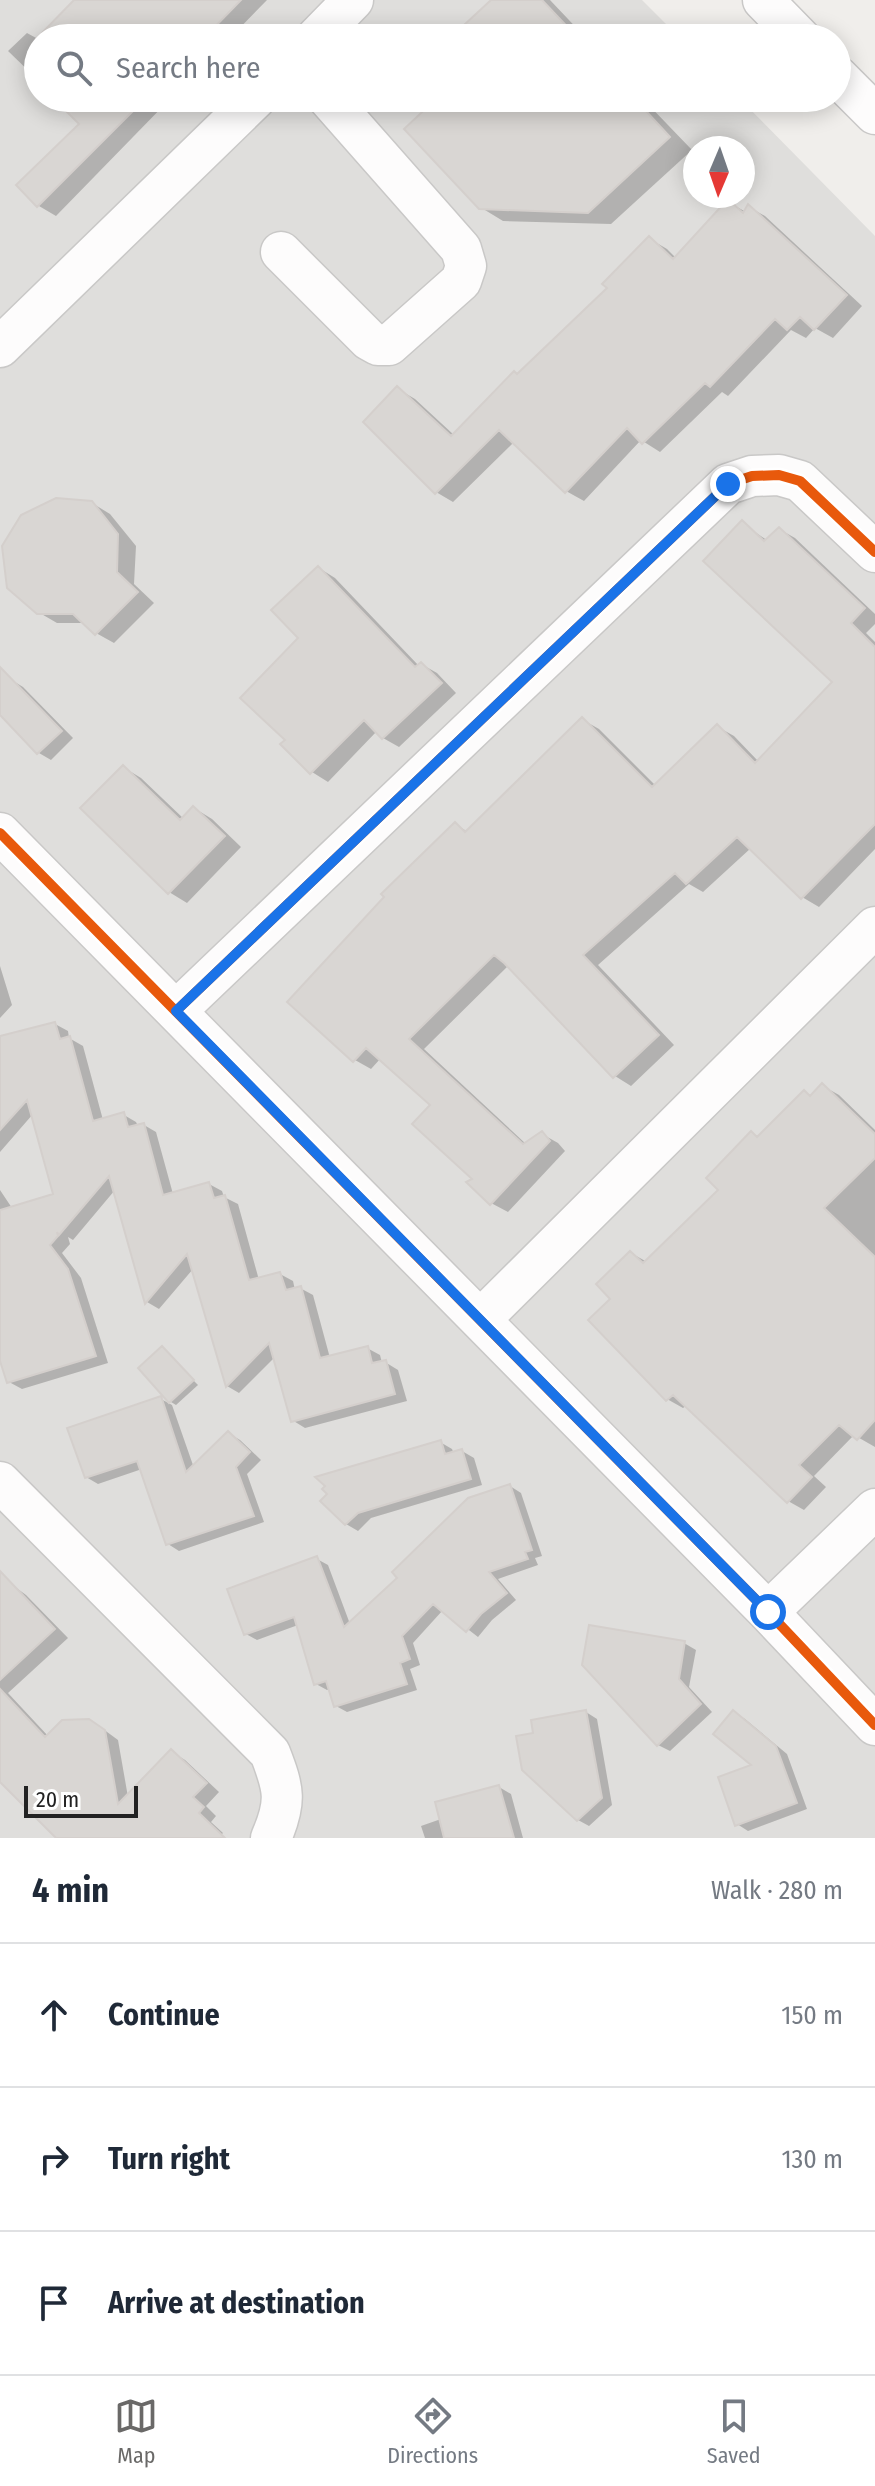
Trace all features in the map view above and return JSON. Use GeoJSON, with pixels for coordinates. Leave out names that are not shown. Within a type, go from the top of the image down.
{"type":"FeatureCollection","features":[{"type":"Feature","properties":{"kind":"street"},"geometry":{"type":"LineString","coordinates":[[330,24],[353,0]]}},
{"type":"Feature","properties":{"kind":"street"},"geometry":{"type":"LineString","coordinates":[[763,0],[786,24]]}},
{"type":"Feature","properties":{"kind":"street"},"geometry":{"type":"LineString","coordinates":[[851,90],[875,114]]}},
{"type":"Feature","properties":{"kind":"street"},"geometry":{"type":"LineString","coordinates":[[4,336],[241,112]]}},
{"type":"Feature","properties":{"kind":"street"},"geometry":{"type":"LineString","coordinates":[[281,252],[369,340],[378,345],[389,345],[461,281],[466,266],[461,249],[340,112]]}},
{"type":"Feature","properties":{"kind":"street"},"geometry":{"type":"LineString","coordinates":[[176,1011],[728,484],[752,476],[779,475],[800,481],[875,552]]}},
{"type":"Feature","properties":{"kind":"street"},"geometry":{"type":"LineString","coordinates":[[0,833],[768,1612],[875,1725]]}},
{"type":"Feature","properties":{"kind":"street"},"geometry":{"type":"LineString","coordinates":[[480,1320],[875,927]]}},
{"type":"Feature","properties":{"kind":"street"},"geometry":{"type":"LineString","coordinates":[[0,1482],[270,1753],[281,1779],[283,1809],[271,1838]]}},
{"type":"Feature","properties":{"kind":"street"},"geometry":{"type":"LineString","coordinates":[[768,1612],[875,1509]]}},
{"type":"Feature","properties":{"kind":"shaded area"},"geometry":{"type":"Polygon","coordinates":[[[0,0],[642,0],[666,24],[24,24],[24,112],[753,112],[875,236],[875,1838],[0,1838],[0,0]]]}},
{"type":"Feature","properties":{"kind":"building"},"geometry":{"type":"Polygon","coordinates":[[[74,0],[241,0],[218,24],[51,24],[74,0]]]}},
{"type":"Feature","properties":{"kind":"building"},"geometry":{"type":"Polygon","coordinates":[[[491,0],[542,0],[565,24],[465,24],[491,0]]]}},
{"type":"Feature","properties":{"kind":"building"},"geometry":{"type":"Polygon","coordinates":[[[67,112],[132,112],[37,207],[16,185],[79,124],[67,112]]]}},
{"type":"Feature","properties":{"kind":"building"},"geometry":{"type":"Polygon","coordinates":[[[422,112],[647,112],[670,137],[588,213],[479,209],[404,129],[422,112]]]}},
{"type":"Feature","properties":{"kind":"building"},"geometry":{"type":"Polygon","coordinates":[[[720,208],[738,208],[743,213],[746,208],[752,208],[847,295],[814,330],[800,317],[787,330],[775,319],[710,387],[705,383],[642,444],[627,428],[565,493],[499,430],[435,494],[363,422],[397,386],[451,436],[514,371],[517,374],[607,288],[602,284],[649,236],[673,259],[720,208]]]}},
{"type":"Feature","properties":{"kind":"building"},"geometry":{"type":"Polygon","coordinates":[[[56,498],[92,501],[118,534],[117,572],[138,592],[95,635],[73,614],[37,614],[7,588],[2,546],[21,515],[56,498]]]}},
{"type":"Feature","properties":{"kind":"building"},"geometry":{"type":"Polygon","coordinates":[[[742,520],[764,541],[779,527],[865,608],[851,623],[875,647],[875,824],[801,899],[737,837],[686,884],[675,873],[583,955],[659,1035],[613,1078],[494,955],[409,1039],[523,1144],[542,1131],[550,1141],[490,1205],[466,1182],[472,1179],[412,1124],[430,1105],[366,1048],[353,1062],[287,1002],[384,897],[381,894],[455,822],[465,832],[582,717],[652,787],[717,724],[755,763],[832,682],[703,561],[742,520]]]}},
{"type":"Feature","properties":{"kind":"building"},"geometry":{"type":"Polygon","coordinates":[[[318,566],[415,667],[421,662],[442,683],[382,739],[364,720],[310,774],[280,744],[285,740],[240,698],[298,638],[271,610],[318,566]]]}},
{"type":"Feature","properties":{"kind":"building"},"geometry":{"type":"Polygon","coordinates":[[[0,667],[62,731],[37,754],[0,715],[0,667]]]}},
{"type":"Feature","properties":{"kind":"building"},"geometry":{"type":"Polygon","coordinates":[[[123,765],[180,820],[193,806],[225,836],[168,894],[80,808],[123,765]]]}},
{"type":"Feature","properties":{"kind":"building"},"geometry":{"type":"Polygon","coordinates":[[[55,1022],[60,1039],[70,1036],[93,1121],[124,1112],[128,1127],[144,1123],[163,1195],[209,1182],[214,1198],[225,1195],[249,1280],[280,1272],[286,1290],[301,1286],[320,1358],[368,1346],[372,1363],[386,1360],[395,1394],[291,1422],[269,1343],[226,1387],[187,1254],[145,1304],[109,1176],[59,1235],[57,1232],[58,1236],[50,1245],[68,1269],[96,1356],[7,1383],[0,1361],[0,1210],[53,1194],[27,1100],[0,1130],[0,1036],[55,1022]]]}},
{"type":"Feature","properties":{"kind":"building"},"geometry":{"type":"Polygon","coordinates":[[[822,1083],[875,1134],[875,1158],[824,1208],[875,1257],[875,1420],[857,1440],[839,1425],[799,1465],[812,1477],[787,1503],[673,1395],[666,1401],[588,1320],[610,1299],[596,1284],[630,1251],[643,1263],[718,1190],[706,1178],[751,1131],[757,1137],[804,1090],[810,1096],[822,1083]]]}},
{"type":"Feature","properties":{"kind":"building"},"geometry":{"type":"Polygon","coordinates":[[[162,1346],[194,1380],[169,1403],[138,1368],[162,1346]]]}},
{"type":"Feature","properties":{"kind":"building"},"geometry":{"type":"Polygon","coordinates":[[[161,1396],[186,1472],[228,1431],[250,1452],[236,1467],[254,1516],[166,1545],[137,1461],[85,1478],[67,1428],[161,1396]]]}},
{"type":"Feature","properties":{"kind":"building"},"geometry":{"type":"Polygon","coordinates":[[[441,1440],[445,1454],[462,1449],[471,1479],[358,1513],[345,1525],[320,1501],[327,1494],[322,1489],[325,1486],[315,1477],[441,1440]]]}},
{"type":"Feature","properties":{"kind":"building"},"geometry":{"type":"Polygon","coordinates":[[[510,1484],[532,1550],[525,1552],[528,1559],[489,1572],[507,1593],[481,1614],[466,1632],[433,1604],[402,1636],[410,1659],[400,1663],[407,1684],[334,1707],[326,1681],[314,1685],[294,1617],[244,1635],[227,1589],[317,1556],[344,1627],[397,1578],[392,1572],[468,1498],[510,1484]]]}},
{"type":"Feature","properties":{"kind":"building"},"geometry":{"type":"Polygon","coordinates":[[[0,1571],[55,1629],[0,1680],[0,1571]]]}},
{"type":"Feature","properties":{"kind":"building"},"geometry":{"type":"Polygon","coordinates":[[[589,1625],[685,1641],[679,1679],[701,1704],[657,1746],[582,1665],[589,1625]]]}},
{"type":"Feature","properties":{"kind":"building"},"geometry":{"type":"Polygon","coordinates":[[[0,1689],[45,1737],[62,1720],[89,1719],[105,1730],[118,1804],[171,1749],[207,1783],[193,1797],[204,1807],[199,1813],[225,1838],[56,1838],[0,1782],[0,1689]]]}},
{"type":"Feature","properties":{"kind":"building"},"geometry":{"type":"Polygon","coordinates":[[[586,1710],[602,1798],[577,1821],[522,1770],[516,1736],[533,1733],[531,1720],[586,1710]]]}},
{"type":"Feature","properties":{"kind":"building"},"geometry":{"type":"Polygon","coordinates":[[[733,1710],[776,1746],[797,1803],[735,1826],[718,1777],[751,1765],[713,1734],[733,1710]]]}},
{"type":"Feature","properties":{"kind":"building"},"geometry":{"type":"Polygon","coordinates":[[[499,1785],[514,1838],[444,1838],[435,1802],[499,1785]]]}},
{"type":"Feature","properties":{"kind":"cycle path"},"geometry":{"type":"LineString","coordinates":[[176,1011],[728,484],[752,476],[779,475],[800,481],[875,552]]}},
{"type":"Feature","properties":{"kind":"cycle path"},"geometry":{"type":"LineString","coordinates":[[0,833],[768,1612],[875,1725]]}},
{"type":"Feature","properties":{"kind":"route"},"geometry":{"type":"LineString","coordinates":[[728,484],[176,1011],[768,1612]]}}]}
